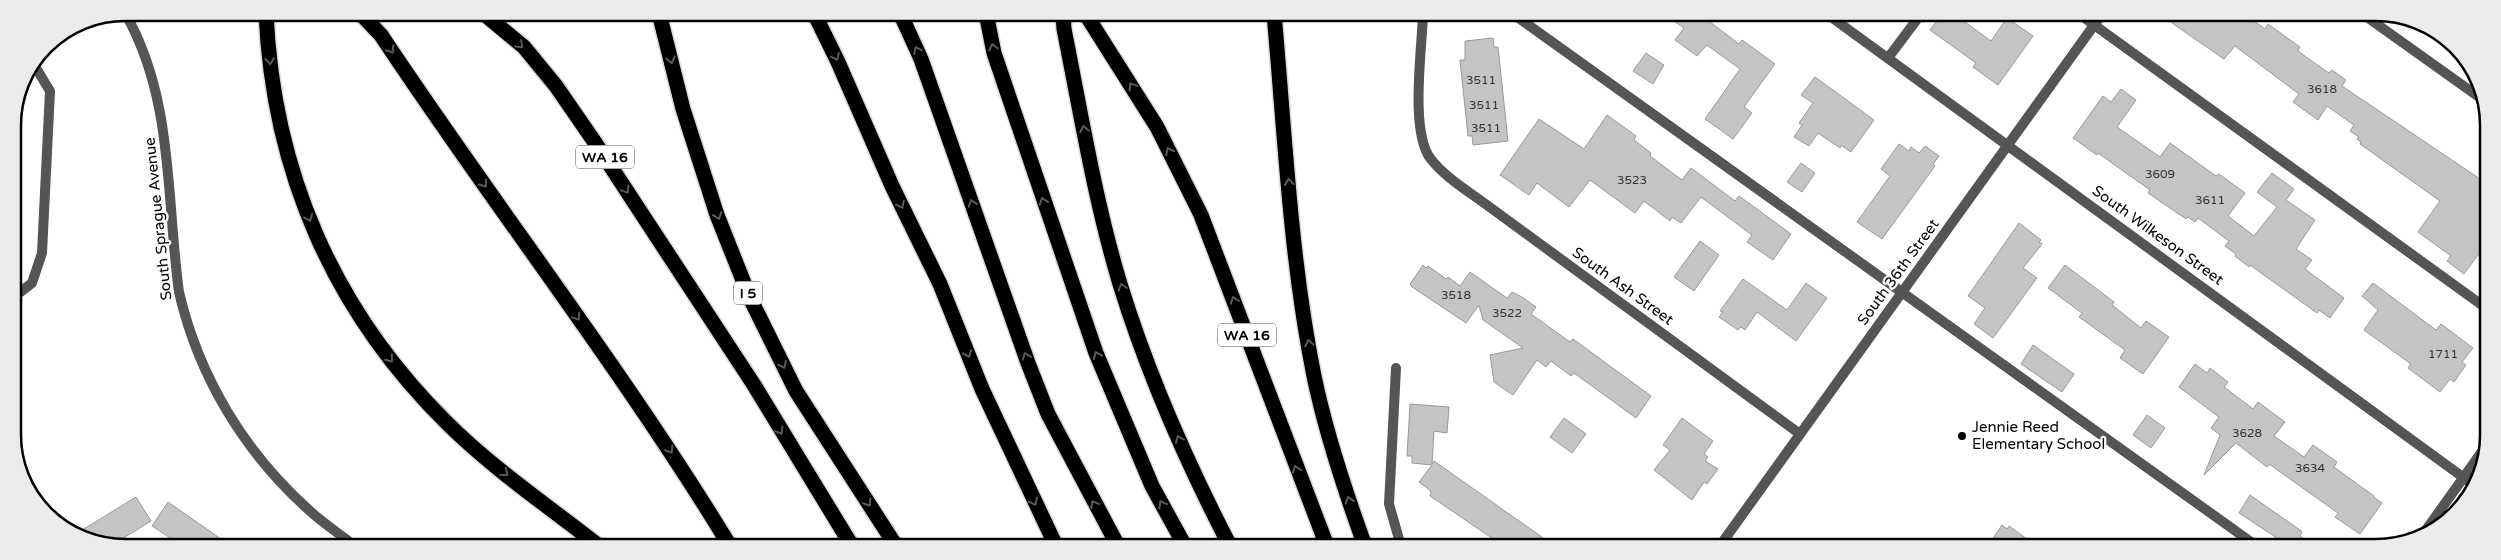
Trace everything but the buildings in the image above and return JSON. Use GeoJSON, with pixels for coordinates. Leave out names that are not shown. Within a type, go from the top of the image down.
{"type":"FeatureCollection","features":[{"type":"Feature","properties":{"kind":"highway"},"geometry":{"type":"LineString","coordinates":[[267,21],[274,96],[298,193],[317,239],[365,325],[387,356],[446,423],[478,452],[590,539]]}},
{"type":"Feature","properties":{"kind":"highway"},"geometry":{"type":"LineString","coordinates":[[368,21],[381,35],[646,415],[726,539]]}},
{"type":"Feature","properties":{"kind":"highway","name":"WA 16"},"geometry":{"type":"LineString","coordinates":[[493,21],[524,47],[556,86],[596,144],[754,385],[848,539]]}},
{"type":"Feature","properties":{"kind":"highway","name":"I 5"},"geometry":{"type":"LineString","coordinates":[[661,21],[683,109],[717,215],[750,298],[796,391],[891,539]]}},
{"type":"Feature","properties":{"kind":"highway"},"geometry":{"type":"LineString","coordinates":[[818,21],[838,62],[892,186],[940,284],[982,389],[1053,539]]}},
{"type":"Feature","properties":{"kind":"highway"},"geometry":{"type":"LineString","coordinates":[[904,21],[921,59],[1048,414],[1114,539]]}},
{"type":"Feature","properties":{"kind":"highway"},"geometry":{"type":"LineString","coordinates":[[988,21],[994,54],[1096,352],[1152,486],[1181,539]]}},
{"type":"Feature","properties":{"kind":"highway"},"geometry":{"type":"LineString","coordinates":[[1064,21],[1098,200],[1120,285],[1154,379],[1187,457],[1227,539]]}},
{"type":"Feature","properties":{"kind":"highway","name":"WA 16"},"geometry":{"type":"LineString","coordinates":[[1091,21],[1157,127],[1201,215],[1324,539]]}},
{"type":"Feature","properties":{"kind":"highway"},"geometry":{"type":"LineString","coordinates":[[1275,21],[1303,311],[1314,377],[1333,451],[1363,539]]}},
{"type":"Feature","properties":{"kind":"street","name":"South Sprague Avenue"},"geometry":{"type":"LineString","coordinates":[[129,21],[152,76],[161,112],[179,292],[185,316],[206,372],[252,451],[311,512],[346,539]]}},
{"type":"Feature","properties":{"kind":"street","name":"South Ash Street"},"geometry":{"type":"LineString","coordinates":[[1422,21],[1419,120],[1423,145],[1431,158],[1446,174],[1480,200],[1800,434]]}},
{"type":"Feature","properties":{"kind":"street"},"geometry":{"type":"LineString","coordinates":[[1523,21],[2247,539]]}},
{"type":"Feature","properties":{"kind":"street","name":"South Wilkeson Street"},"geometry":{"type":"LineString","coordinates":[[1836,21],[2008,144],[2468,480]]}},
{"type":"Feature","properties":{"kind":"street"},"geometry":{"type":"LineString","coordinates":[[1888,58],[1916,21]]}},
{"type":"Feature","properties":{"kind":"street"},"geometry":{"type":"LineString","coordinates":[[2089,21],[2480,304]]}},
{"type":"Feature","properties":{"kind":"street","name":"South 36th Street"},"geometry":{"type":"LineString","coordinates":[[1725,539],[2097,21]]}},
{"type":"Feature","properties":{"kind":"street"},"geometry":{"type":"LineString","coordinates":[[2372,21],[2475,94]]}},
{"type":"Feature","properties":{"kind":"street"},"geometry":{"type":"LineString","coordinates":[[21,292],[32,283],[42,253],[50,91],[37,70]]}},
{"type":"Feature","properties":{"kind":"street"},"geometry":{"type":"LineString","coordinates":[[1396,368],[1389,504],[1399,539]]}},
{"type":"Feature","properties":{"kind":"street"},"geometry":{"type":"LineString","coordinates":[[2433,522],[2468,480],[2474,468]]}},
{"type":"Feature","properties":{"kind":"place","name":"Jennie Reed Elementary School"},"geometry":{"type":"Point","coordinates":[1962,436]}}]}
